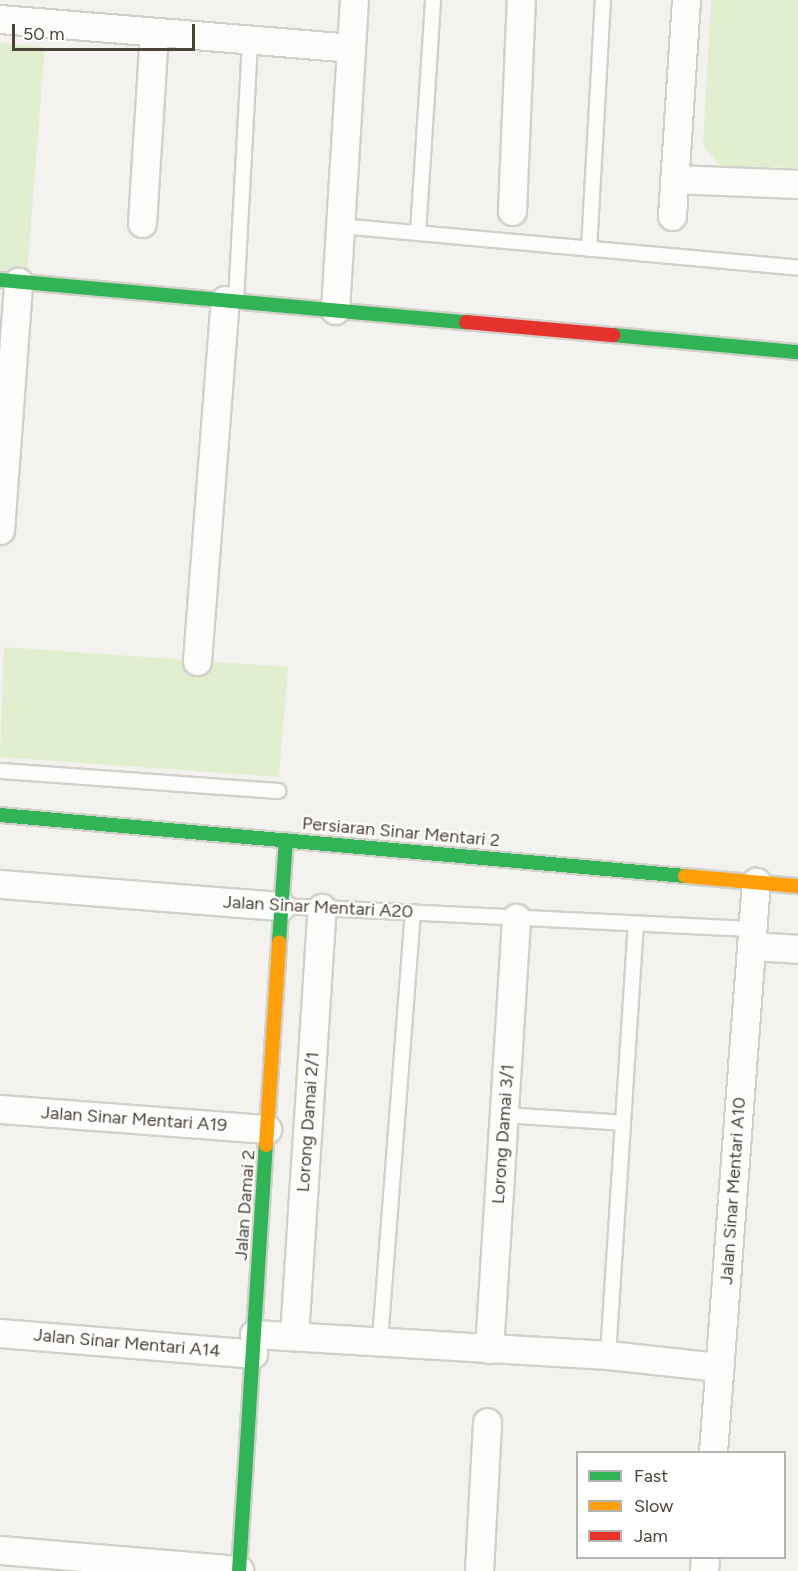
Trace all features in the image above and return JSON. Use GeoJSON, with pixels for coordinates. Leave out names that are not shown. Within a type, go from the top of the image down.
{"type":"FeatureCollection","features":[{"type":"Feature","properties":{"kind":"street"},"geometry":{"type":"LineString","coordinates":[[335,310],[354,0]]}},
{"type":"Feature","properties":{"kind":"street"},"geometry":{"type":"LineString","coordinates":[[512,211],[521,0]]}},
{"type":"Feature","properties":{"kind":"street"},"geometry":{"type":"LineString","coordinates":[[672,216],[686,0]]}},
{"type":"Feature","properties":{"kind":"street"},"geometry":{"type":"LineString","coordinates":[[0,20],[351,48]]}},
{"type":"Feature","properties":{"kind":"street"},"geometry":{"type":"LineString","coordinates":[[142,223],[154,32]]}},
{"type":"Feature","properties":{"kind":"street"},"geometry":{"type":"LineString","coordinates":[[674,179],[798,184]]}},
{"type":"Feature","properties":{"kind":"street"},"geometry":{"type":"LineString","coordinates":[[0,530],[9,281],[798,352]]}},
{"type":"Feature","properties":{"kind":"street"},"geometry":{"type":"LineString","coordinates":[[197,661],[230,301]]}},
{"type":"Feature","properties":{"kind":"street","name":"Persiaran Sinar Mentari 2"},"geometry":{"type":"LineString","coordinates":[[0,815],[798,886]]}},
{"type":"Feature","properties":{"kind":"street","name":"Jalan Damai 2"},"geometry":{"type":"LineString","coordinates":[[239,1570],[286,840]]}},
{"type":"Feature","properties":{"kind":"street","name":"Jalan Sinar Mentari A10"},"geometry":{"type":"LineString","coordinates":[[713,1451],[756,882]]}},
{"type":"Feature","properties":{"kind":"street","name":"Jalan Sinar Mentari A20"},"geometry":{"type":"LineString","coordinates":[[0,884],[281,906]]}},
{"type":"Feature","properties":{"kind":"street","name":"Lorong Damai 2/1"},"geometry":{"type":"LineString","coordinates":[[294,1336],[322,908]]}},
{"type":"Feature","properties":{"kind":"street","name":"Lorong Damai 3/1"},"geometry":{"type":"LineString","coordinates":[[489,1349],[516,918]]}},
{"type":"Feature","properties":{"kind":"street"},"geometry":{"type":"LineString","coordinates":[[752,937],[798,949]]}},
{"type":"Feature","properties":{"kind":"street","name":"Jalan Sinar Mentari A19"},"geometry":{"type":"LineString","coordinates":[[0,1109],[267,1129]]}},
{"type":"Feature","properties":{"kind":"street","name":"Jalan Sinar Mentari A14"},"geometry":{"type":"LineString","coordinates":[[0,1333],[254,1344],[294,1336],[380,1340],[489,1349],[608,1355],[719,1367]]}},
{"type":"Feature","properties":{"kind":"street"},"geometry":{"type":"LineString","coordinates":[[479,1571],[487,1422]]}},
{"type":"Feature","properties":{"kind":"street"},"geometry":{"type":"LineString","coordinates":[[0,1550],[239,1570]]}},
{"type":"Feature","properties":{"kind":"lane"},"geometry":{"type":"LineString","coordinates":[[418,233],[433,0]]}},
{"type":"Feature","properties":{"kind":"lane"},"geometry":{"type":"LineString","coordinates":[[589,249],[603,0]]}},
{"type":"Feature","properties":{"kind":"lane"},"geometry":{"type":"LineString","coordinates":[[230,301],[250,40]]}},
{"type":"Feature","properties":{"kind":"lane"},"geometry":{"type":"LineString","coordinates":[[340,226],[798,268]]}},
{"type":"Feature","properties":{"kind":"lane"},"geometry":{"type":"LineString","coordinates":[[0,771],[278,791]]}},
{"type":"Feature","properties":{"kind":"lane","name":"Jalan Sinar Mentari A20"},"geometry":{"type":"LineString","coordinates":[[281,906],[636,924],[752,937]]}},
{"type":"Feature","properties":{"kind":"lane"},"geometry":{"type":"LineString","coordinates":[[380,1340],[413,912]]}},
{"type":"Feature","properties":{"kind":"lane"},"geometry":{"type":"LineString","coordinates":[[608,1355],[636,924]]}},
{"type":"Feature","properties":{"kind":"lane"},"geometry":{"type":"LineString","coordinates":[[504,1115],[623,1123]]}},
{"type":"Feature","properties":{"kind":"green space"},"geometry":{"type":"Polygon","coordinates":[[[711,0],[798,0],[798,168],[720,166],[703,145],[711,0]]]}},
{"type":"Feature","properties":{"kind":"green space"},"geometry":{"type":"Polygon","coordinates":[[[0,43],[45,47],[27,273],[0,270],[0,43]]]}},
{"type":"Feature","properties":{"kind":"green space"},"geometry":{"type":"Polygon","coordinates":[[[4,647],[288,667],[279,777],[0,757],[4,647]]]}},
{"type":"Feature","properties":{"kind":"traffic: fast"},"geometry":{"type":"LineString","coordinates":[[0,280],[466,322]]}},
{"type":"Feature","properties":{"kind":"traffic: fast"},"geometry":{"type":"LineString","coordinates":[[613,335],[798,352]]}},
{"type":"Feature","properties":{"kind":"traffic: fast"},"geometry":{"type":"LineString","coordinates":[[0,815],[685,876]]}},
{"type":"Feature","properties":{"kind":"traffic: fast"},"geometry":{"type":"LineString","coordinates":[[279,942],[286,840]]}},
{"type":"Feature","properties":{"kind":"traffic: fast"},"geometry":{"type":"LineString","coordinates":[[239,1571],[266,1145]]}},
{"type":"Feature","properties":{"kind":"traffic: slow"},"geometry":{"type":"LineString","coordinates":[[685,876],[798,886]]}},
{"type":"Feature","properties":{"kind":"traffic: slow"},"geometry":{"type":"LineString","coordinates":[[266,1145],[279,942]]}},
{"type":"Feature","properties":{"kind":"traffic: jam"},"geometry":{"type":"LineString","coordinates":[[466,322],[613,335]]}}]}
